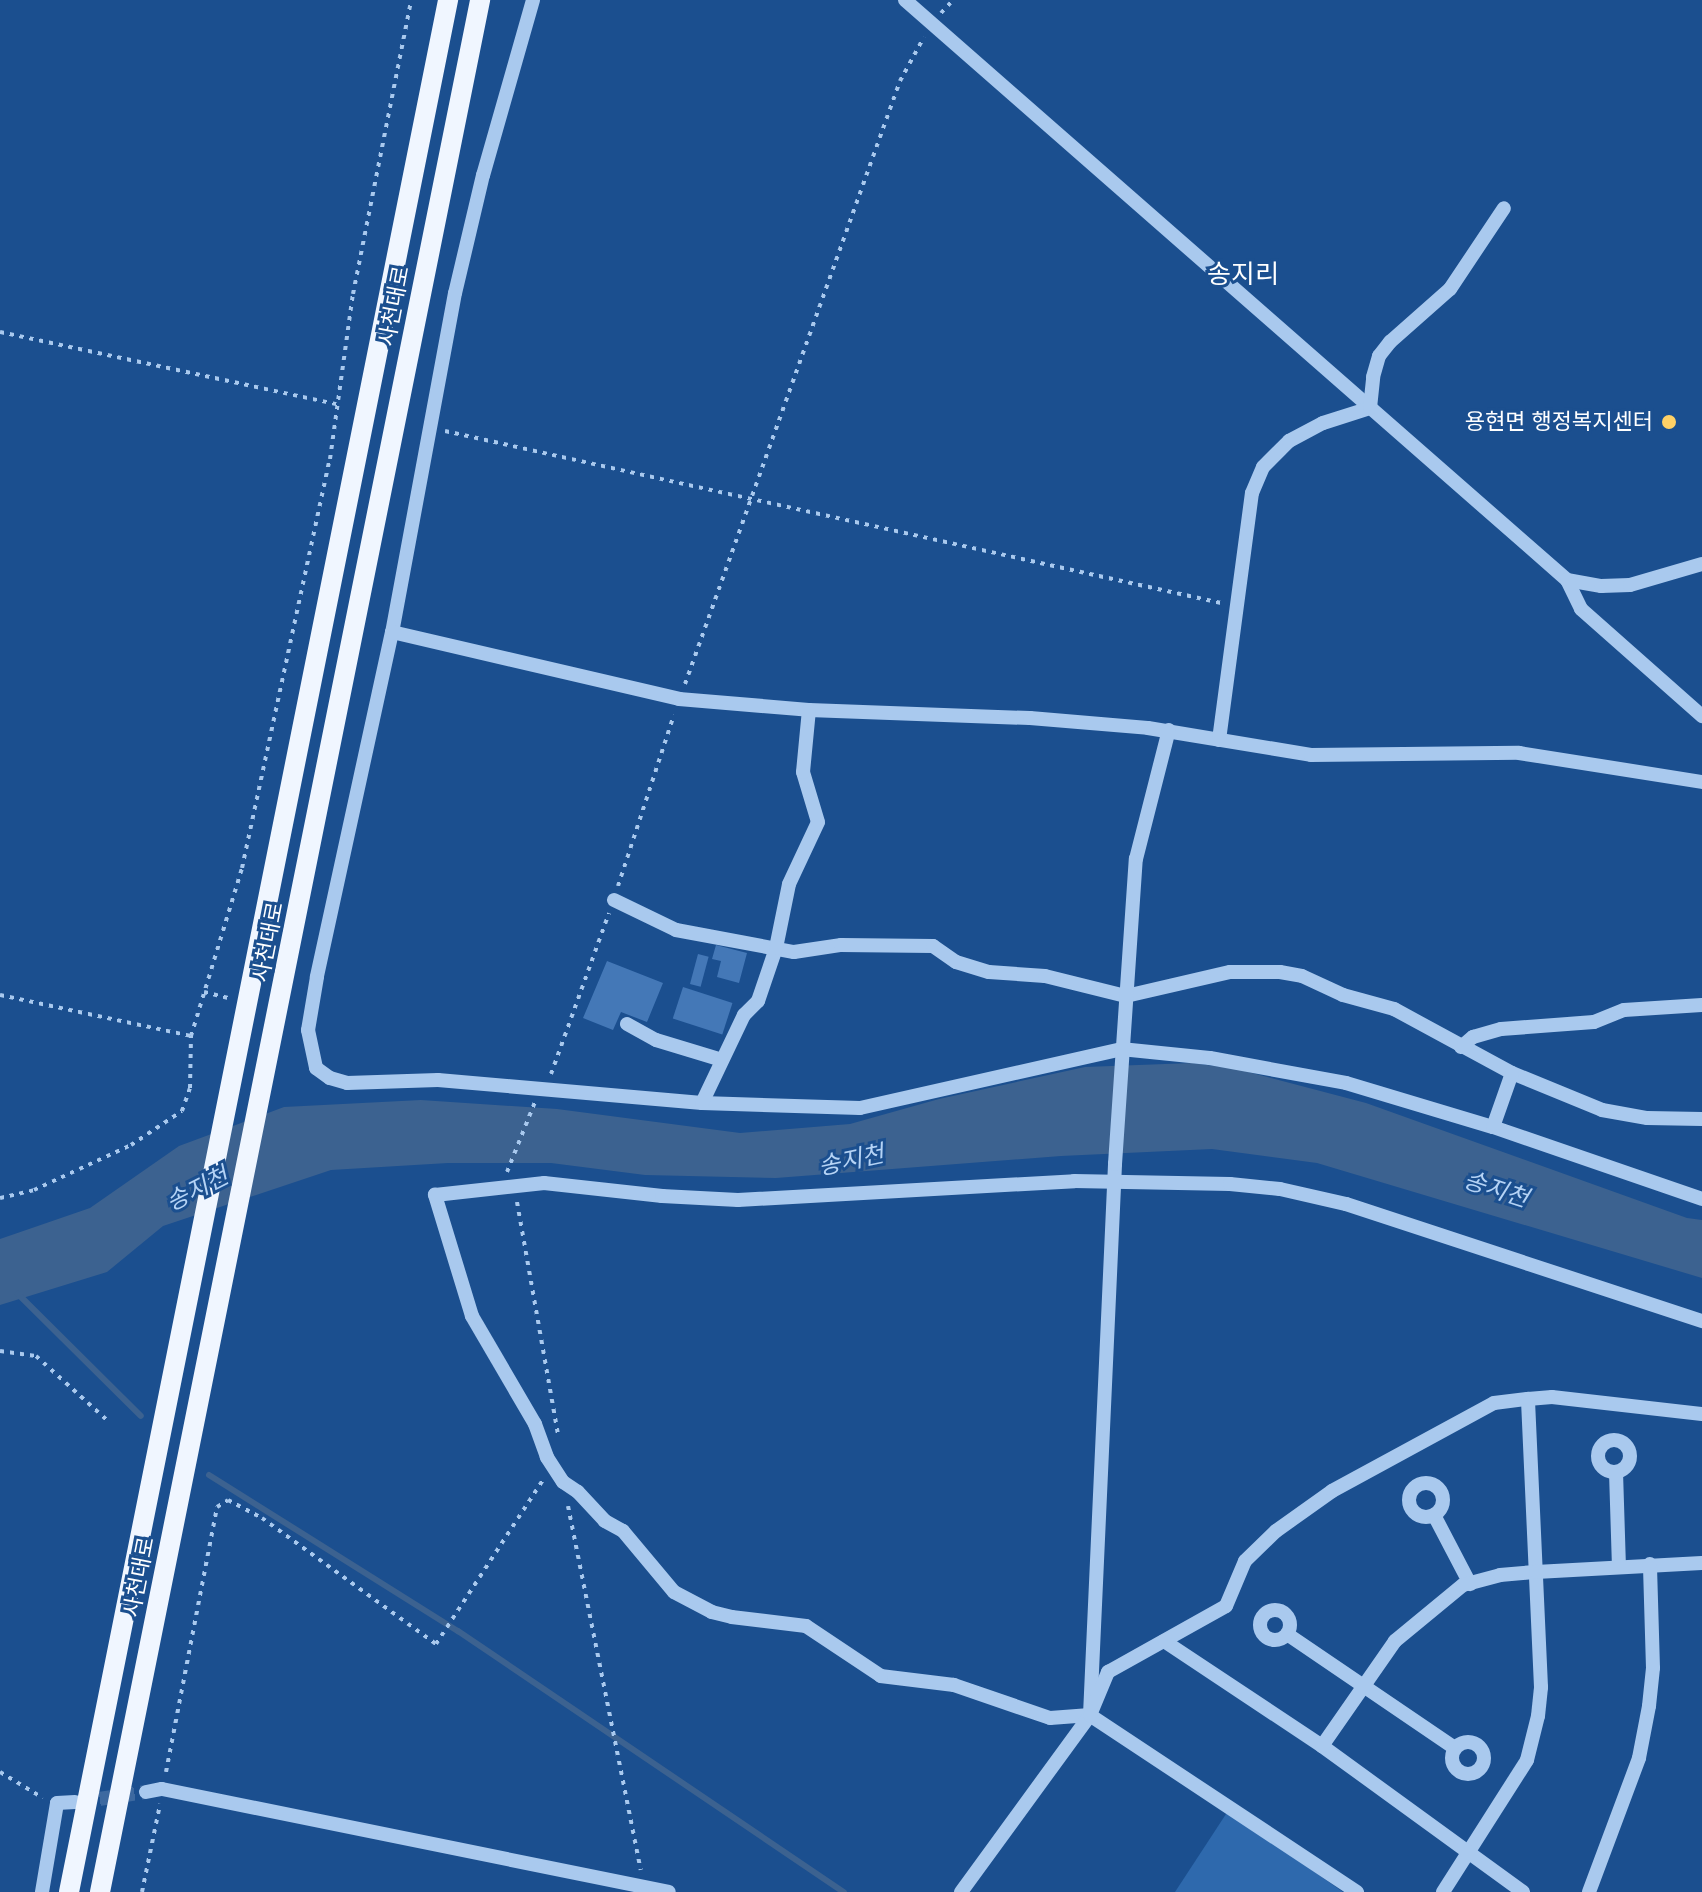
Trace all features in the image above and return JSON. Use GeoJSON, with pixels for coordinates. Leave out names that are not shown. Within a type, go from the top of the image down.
{"type":"FeatureCollection","features":[{"type":"Feature","properties":{"kind":"main road","name":"사천대로"},"geometry":{"type":"LineString","coordinates":[[69,1892],[448,0]]}},
{"type":"Feature","properties":{"kind":"main road","name":"사천대로"},"geometry":{"type":"LineString","coordinates":[[100,1892],[262,1098],[480,0]]}},
{"type":"Feature","properties":{"kind":"street"},"geometry":{"type":"LineString","coordinates":[[533,0],[462,264],[392,632],[317,977],[308,1030],[316,1068],[330,1078],[347,1083],[438,1080],[702,1103],[860,1108],[1121,1055],[1278,1068],[1346,1083],[1493,1127],[1702,1199]]}},
{"type":"Feature","properties":{"kind":"street"},"geometry":{"type":"LineString","coordinates":[[905,0],[1567,580],[1581,609],[1702,716]]}},
{"type":"Feature","properties":{"kind":"street"},"geometry":{"type":"LineString","coordinates":[[1370,408],[1379,356],[1390,342],[1450,289],[1504,208]]}},
{"type":"Feature","properties":{"kind":"street"},"geometry":{"type":"LineString","coordinates":[[1219,740],[1252,493],[1263,467],[1289,441],[1323,423],[1370,408]]}},
{"type":"Feature","properties":{"kind":"street"},"geometry":{"type":"LineString","coordinates":[[1567,580],[1601,586],[1630,585],[1702,564]]}},
{"type":"Feature","properties":{"kind":"street"},"geometry":{"type":"LineString","coordinates":[[392,632],[679,699],[809,710],[1030,718],[1169,730],[1311,755],[1519,753],[1702,782]]}},
{"type":"Feature","properties":{"kind":"street"},"geometry":{"type":"LineString","coordinates":[[702,1103],[744,1015],[758,1001],[776,948],[789,884],[818,822],[803,772],[809,710]]}},
{"type":"Feature","properties":{"kind":"street"},"geometry":{"type":"LineString","coordinates":[[1090,1715],[1115,1164],[1136,859],[1169,730]]}},
{"type":"Feature","properties":{"kind":"street"},"geometry":{"type":"LineString","coordinates":[[614,900],[676,930],[794,952],[841,945],[933,946],[956,962],[989,972],[1045,976],[1126,996],[1230,972],[1280,972],[1302,976],[1343,995],[1394,1009],[1512,1073],[1620,1114],[1702,1119]]}},
{"type":"Feature","properties":{"kind":"street"},"geometry":{"type":"LineString","coordinates":[[1461,1047],[1473,1037],[1501,1029],[1594,1022],[1624,1010],[1702,1005]]}},
{"type":"Feature","properties":{"kind":"street"},"geometry":{"type":"LineString","coordinates":[[627,1024],[656,1040],[722,1060]]}},
{"type":"Feature","properties":{"kind":"street"},"geometry":{"type":"LineString","coordinates":[[1493,1127],[1512,1073]]}},
{"type":"Feature","properties":{"kind":"street"},"geometry":{"type":"LineString","coordinates":[[1357,1892],[1090,1715],[1050,1718],[954,1685],[881,1676],[806,1626],[712,1612],[674,1592],[623,1531],[605,1521],[578,1492],[563,1482],[547,1457],[535,1424],[472,1316],[435,1195],[544,1183],[662,1196],[738,1200],[1115,1181],[1230,1184],[1280,1189],[1346,1204],[1702,1321]]}},
{"type":"Feature","properties":{"kind":"street"},"geometry":{"type":"LineString","coordinates":[[961,1892],[1090,1715],[1108,1672],[1226,1606],[1245,1561],[1276,1531],[1332,1491],[1494,1403],[1552,1397],[1702,1414]]}},
{"type":"Feature","properties":{"kind":"street"},"geometry":{"type":"LineString","coordinates":[[1443,1892],[1527,1760],[1538,1716],[1536,1572],[1528,1399]]}},
{"type":"Feature","properties":{"kind":"street"},"geometry":{"type":"LineString","coordinates":[[1616,1472],[1619,1566]]}},
{"type":"Feature","properties":{"kind":"street"},"geometry":{"type":"LineString","coordinates":[[1434,1515],[1470,1584]]}},
{"type":"Feature","properties":{"kind":"street"},"geometry":{"type":"LineString","coordinates":[[1322,1746],[1395,1641],[1437,1604],[1470,1584],[1500,1575],[1702,1563]]}},
{"type":"Feature","properties":{"kind":"street"},"geometry":{"type":"LineString","coordinates":[[1589,1892],[1635,1769],[1647,1719],[1653,1668],[1650,1564]]}},
{"type":"Feature","properties":{"kind":"street"},"geometry":{"type":"LineString","coordinates":[[1287,1634],[1367,1685],[1455,1748]]}},
{"type":"Feature","properties":{"kind":"street"},"geometry":{"type":"LineString","coordinates":[[1164,1641],[1322,1746],[1523,1892]]}},
{"type":"Feature","properties":{"kind":"street"},"geometry":{"type":"LineString","coordinates":[[146,1792],[162,1789],[669,1892]]}},
{"type":"Feature","properties":{"kind":"street"},"geometry":{"type":"LineString","coordinates":[[42,1892],[57,1803],[75,1802]]}},
{"type":"Feature","properties":{"kind":"path"},"geometry":{"type":"LineString","coordinates":[[0,1198],[34,1190],[167,1124],[182,1111],[190,1088],[191,1036],[245,853],[327,474],[365,231],[411,0]]}},
{"type":"Feature","properties":{"kind":"path"},"geometry":{"type":"LineString","coordinates":[[679,699],[900,81],[932,25],[953,0]]}},
{"type":"Feature","properties":{"kind":"path"},"geometry":{"type":"LineString","coordinates":[[0,332],[336,404]]}},
{"type":"Feature","properties":{"kind":"path"},"geometry":{"type":"LineString","coordinates":[[431,428],[1236,606]]}},
{"type":"Feature","properties":{"kind":"path"},"geometry":{"type":"LineString","coordinates":[[204,992],[228,998]]}},
{"type":"Feature","properties":{"kind":"path"},"geometry":{"type":"LineString","coordinates":[[0,995],[191,1036]]}},
{"type":"Feature","properties":{"kind":"path"},"geometry":{"type":"LineString","coordinates":[[507,1171],[538,1096]]}},
{"type":"Feature","properties":{"kind":"path"},"geometry":{"type":"LineString","coordinates":[[0,1351],[36,1356],[108,1421]]}},
{"type":"Feature","properties":{"kind":"path"},"geometry":{"type":"LineString","coordinates":[[142,1892],[217,1507],[228,1500],[262,1518],[436,1644],[544,1478],[552,1469],[563,1482]]}},
{"type":"Feature","properties":{"kind":"path"},"geometry":{"type":"LineString","coordinates":[[613,1714],[644,1886]]}},
{"type":"Feature","properties":{"kind":"path"},"geometry":{"type":"LineString","coordinates":[[0,1772],[41,1798],[57,1803]]}},
{"type":"Feature","properties":{"kind":"shaded area"},"geometry":{"type":"Polygon","coordinates":[[[1228,1811],[1343,1892],[1175,1892],[1228,1811]]]}},
{"type":"Feature","properties":{"kind":"water","name":"송지천"},"geometry":{"type":"Polygon","coordinates":[[[1192,1063],[1237,1069],[1366,1103],[1687,1218],[1702,1220],[1702,1278],[1317,1163],[1212,1149],[1061,1156],[776,1178],[645,1175],[551,1163],[448,1163],[331,1170],[163,1226],[107,1272],[0,1305],[0,1239],[90,1208],[179,1146],[284,1107],[421,1100],[557,1109],[740,1133],[850,1124],[939,1099],[1085,1067],[1192,1063]]]}},
{"type":"Feature","properties":{"kind":"building"},"geometry":{"type":"Polygon","coordinates":[[[716,945],[747,953],[739,983],[717,977],[721,961],[712,959],[716,945]]]}},
{"type":"Feature","properties":{"kind":"building"},"geometry":{"type":"Polygon","coordinates":[[[698,954],[709,957],[701,987],[690,984],[698,954]]]}},
{"type":"Feature","properties":{"kind":"building"},"geometry":{"type":"Polygon","coordinates":[[[607,961],[663,983],[647,1022],[621,1012],[613,1030],[583,1018],[607,961]]]}},
{"type":"Feature","properties":{"kind":"building"},"geometry":{"type":"Polygon","coordinates":[[[683,987],[732,1003],[722,1034],[673,1018],[683,987]]]}},
{"type":"Feature","properties":{"kind":"waterway"},"geometry":{"type":"LineString","coordinates":[[18,1294],[141,1416]]}},
{"type":"Feature","properties":{"kind":"waterway"},"geometry":{"type":"LineString","coordinates":[[209,1475],[458,1631],[844,1892]]}},
{"type":"Feature","properties":{"kind":"tunnel"},"geometry":{"type":"LineString","coordinates":[[79,1802],[146,1792]]}},
{"type":"Feature","properties":{"kind":"place","name":"용현면 행정복지센터"},"geometry":{"type":"Point","coordinates":[1669,422]}},
{"type":"Feature","properties":{"kind":"district","name":"송지리"},"geometry":{"type":"Point","coordinates":[1243,275]}}]}
